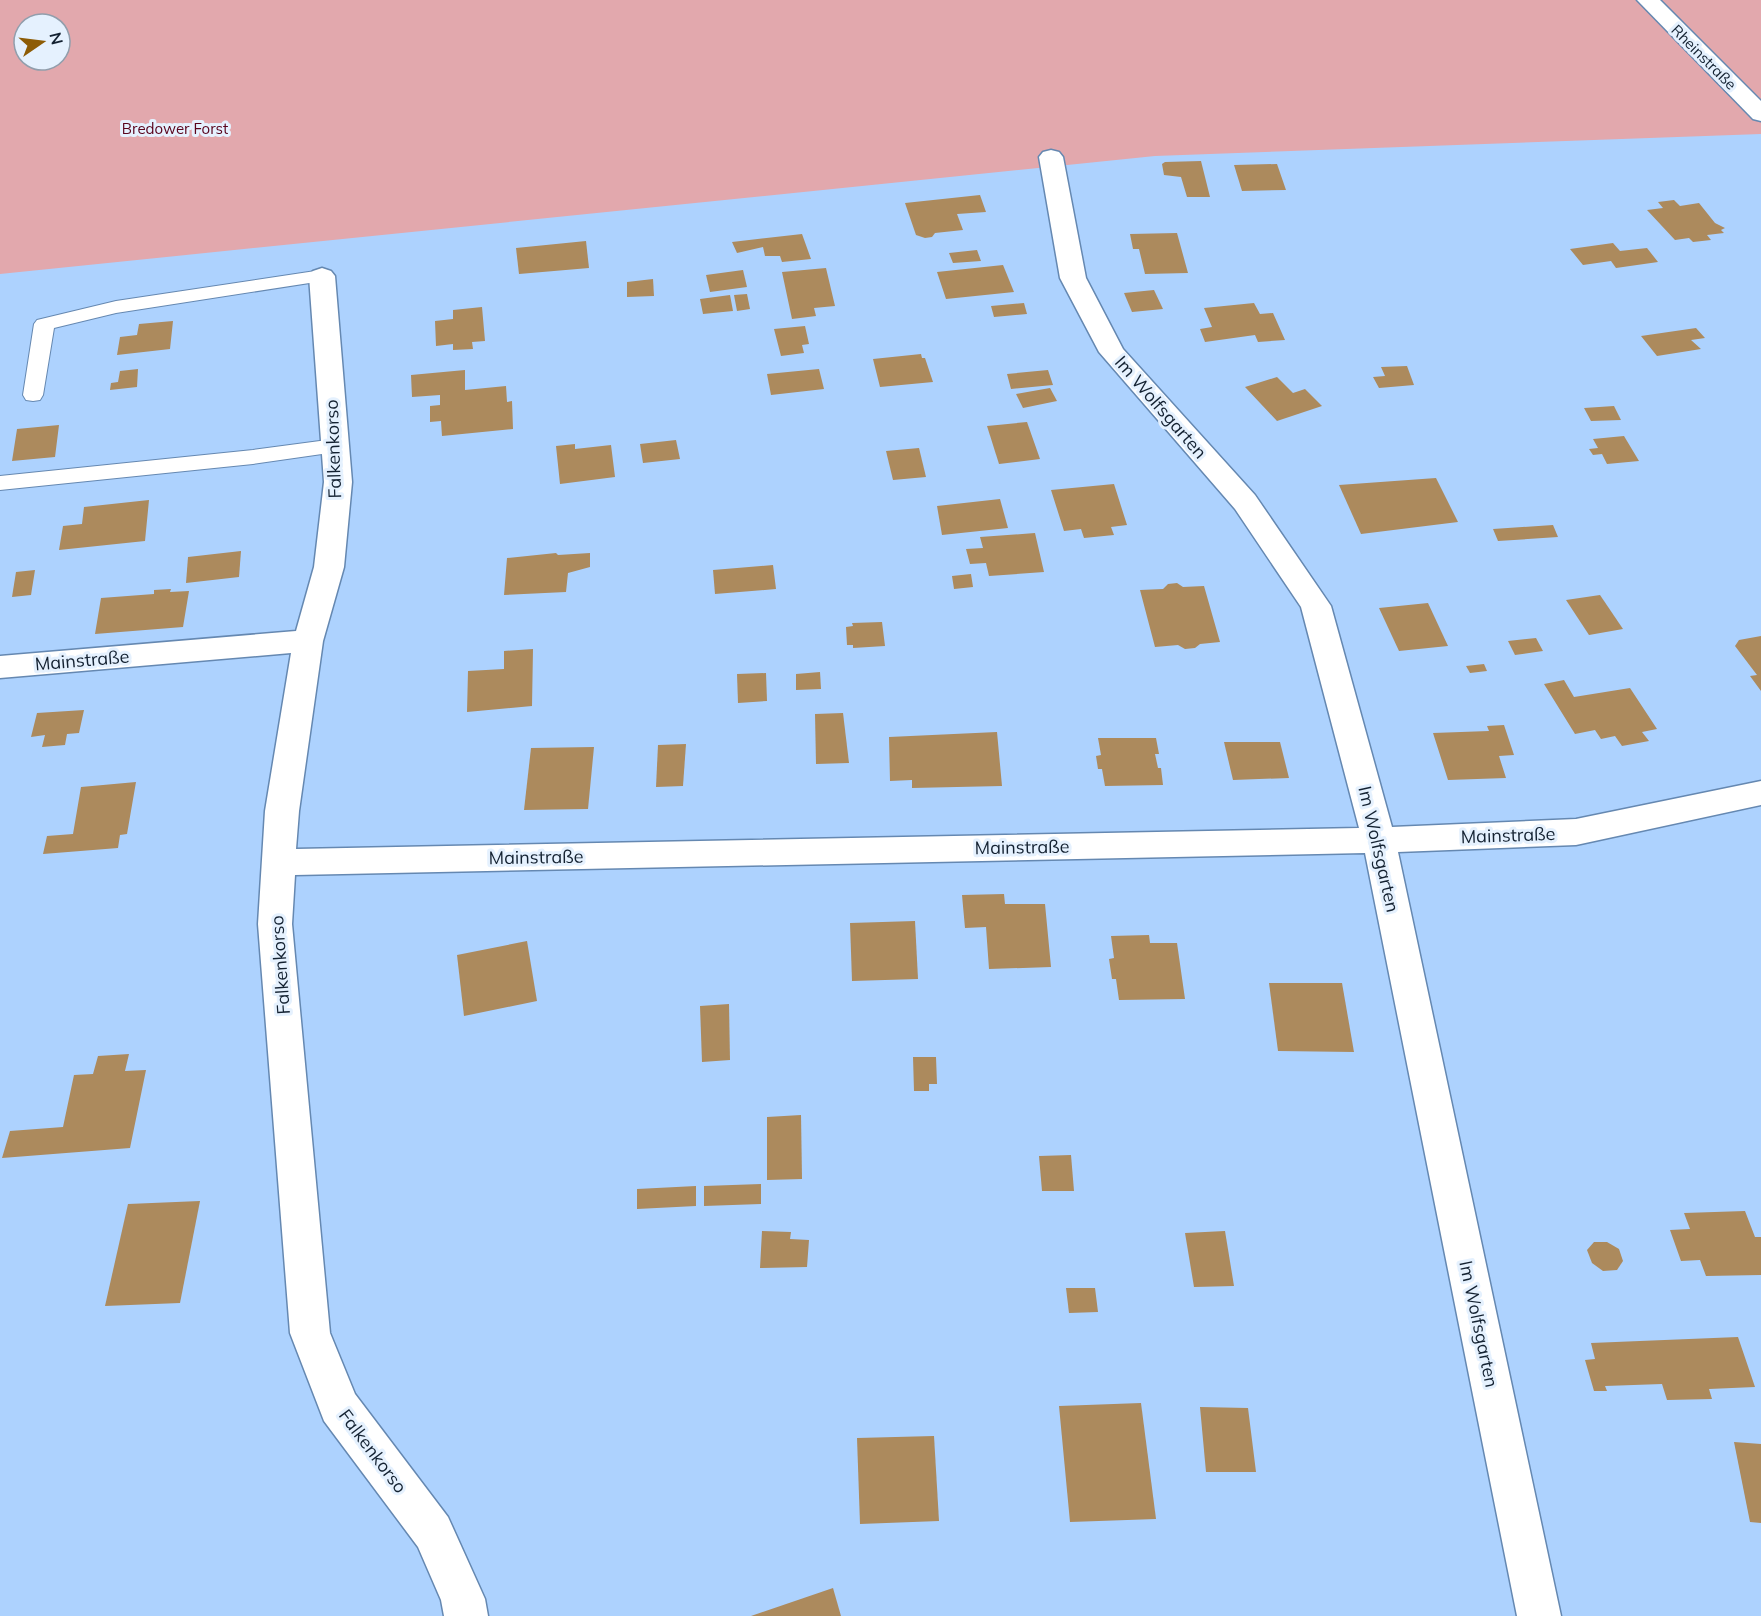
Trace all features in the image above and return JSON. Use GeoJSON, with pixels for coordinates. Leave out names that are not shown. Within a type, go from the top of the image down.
{"type":"FeatureCollection","features":[{"type":"Feature","properties":{"kind":"street","name":"Rheinstraße"},"geometry":{"type":"LineString","coordinates":[[1648,0],[1761,114]]}},
{"type":"Feature","properties":{"kind":"street","name":"Im Wolfsgarten"},"geometry":{"type":"LineString","coordinates":[[1051,157],[1073,278],[1112,352],[1245,502],[1316,606],[1379,840],[1539,1616]]}},
{"type":"Feature","properties":{"kind":"street","name":"Falkenkorso"},"geometry":{"type":"LineString","coordinates":[[322,276],[338,482],[329,567],[308,641],[282,811],[275,924],[310,1333],[339,1407],[433,1533],[463,1599],[466,1616]]}},
{"type":"Feature","properties":{"kind":"street","name":"Mainstraße"},"geometry":{"type":"LineString","coordinates":[[0,667],[308,641]]}},
{"type":"Feature","properties":{"kind":"street","name":"Mainstraße"},"geometry":{"type":"LineString","coordinates":[[279,862],[1379,840],[1576,832],[1761,793]]}},
{"type":"Feature","properties":{"kind":"lane"},"geometry":{"type":"LineString","coordinates":[[33,395],[44,324],[116,307],[322,276]]}},
{"type":"Feature","properties":{"kind":"lane"},"geometry":{"type":"LineString","coordinates":[[0,483],[253,457],[335,446]]}},
{"type":"Feature","properties":{"kind":"green space","name":"Bredower Forst"},"geometry":{"type":"Polygon","coordinates":[[[0,0],[1761,0],[1761,134],[1155,156],[0,274],[0,0]]]}},
{"type":"Feature","properties":{"kind":"building"},"geometry":{"type":"Polygon","coordinates":[[[1201,161],[1210,197],[1187,197],[1181,177],[1164,175],[1162,164],[1165,162],[1201,161]]]}},
{"type":"Feature","properties":{"kind":"building"},"geometry":{"type":"Polygon","coordinates":[[[1277,164],[1286,190],[1242,191],[1234,165],[1277,164]]]}},
{"type":"Feature","properties":{"kind":"building"},"geometry":{"type":"Polygon","coordinates":[[[980,195],[986,212],[957,214],[963,230],[935,233],[932,237],[925,238],[916,235],[905,203],[980,195]]]}},
{"type":"Feature","properties":{"kind":"building"},"geometry":{"type":"Polygon","coordinates":[[[1674,200],[1680,206],[1699,203],[1715,223],[1725,228],[1721,230],[1724,233],[1707,235],[1711,240],[1693,242],[1689,238],[1675,240],[1647,210],[1663,208],[1658,202],[1674,200]]]}},
{"type":"Feature","properties":{"kind":"building"},"geometry":{"type":"Polygon","coordinates":[[[1177,233],[1188,273],[1145,274],[1139,249],[1133,249],[1130,234],[1177,233]]]}},
{"type":"Feature","properties":{"kind":"building"},"geometry":{"type":"Polygon","coordinates":[[[802,234],[811,259],[782,262],[780,256],[765,256],[763,247],[737,253],[732,242],[802,234]]]}},
{"type":"Feature","properties":{"kind":"building"},"geometry":{"type":"Polygon","coordinates":[[[586,241],[589,268],[519,274],[516,248],[586,241]]]}},
{"type":"Feature","properties":{"kind":"building"},"geometry":{"type":"Polygon","coordinates":[[[1613,243],[1620,251],[1647,248],[1658,262],[1616,268],[1611,261],[1583,265],[1570,249],[1613,243]]]}},
{"type":"Feature","properties":{"kind":"building"},"geometry":{"type":"Polygon","coordinates":[[[977,250],[981,261],[953,263],[949,253],[977,250]]]}},
{"type":"Feature","properties":{"kind":"building"},"geometry":{"type":"Polygon","coordinates":[[[1003,265],[1014,292],[946,299],[937,272],[1003,265]]]}},
{"type":"Feature","properties":{"kind":"building"},"geometry":{"type":"Polygon","coordinates":[[[826,268],[835,306],[814,308],[816,316],[792,319],[782,272],[826,268]]]}},
{"type":"Feature","properties":{"kind":"building"},"geometry":{"type":"Polygon","coordinates":[[[743,270],[747,287],[710,292],[706,275],[743,270]]]}},
{"type":"Feature","properties":{"kind":"building"},"geometry":{"type":"Polygon","coordinates":[[[653,279],[654,296],[627,297],[627,282],[653,279]]]}},
{"type":"Feature","properties":{"kind":"building"},"geometry":{"type":"Polygon","coordinates":[[[1154,290],[1163,309],[1132,312],[1124,293],[1154,290]]]}},
{"type":"Feature","properties":{"kind":"building"},"geometry":{"type":"Polygon","coordinates":[[[747,294],[750,309],[737,311],[734,295],[747,294]]]}},
{"type":"Feature","properties":{"kind":"building"},"geometry":{"type":"Polygon","coordinates":[[[730,295],[733,311],[703,314],[700,299],[730,295]]]}},
{"type":"Feature","properties":{"kind":"building"},"geometry":{"type":"Polygon","coordinates":[[[1024,303],[1027,314],[994,317],[991,306],[1024,303]]]}},
{"type":"Feature","properties":{"kind":"building"},"geometry":{"type":"Polygon","coordinates":[[[1254,303],[1260,314],[1273,313],[1285,340],[1258,342],[1255,335],[1205,342],[1200,329],[1212,327],[1204,308],[1254,303]]]}},
{"type":"Feature","properties":{"kind":"building"},"geometry":{"type":"Polygon","coordinates":[[[482,307],[485,341],[472,342],[473,349],[453,350],[453,344],[436,346],[435,321],[453,319],[453,310],[482,307]]]}},
{"type":"Feature","properties":{"kind":"building"},"geometry":{"type":"Polygon","coordinates":[[[173,321],[170,349],[117,355],[120,337],[137,335],[139,324],[173,321]]]}},
{"type":"Feature","properties":{"kind":"building"},"geometry":{"type":"Polygon","coordinates":[[[805,326],[809,344],[802,345],[804,353],[781,356],[774,329],[805,326]]]}},
{"type":"Feature","properties":{"kind":"building"},"geometry":{"type":"Polygon","coordinates":[[[1696,328],[1705,338],[1691,340],[1701,349],[1657,356],[1641,336],[1696,328]]]}},
{"type":"Feature","properties":{"kind":"building"},"geometry":{"type":"Polygon","coordinates":[[[921,354],[922,358],[925,358],[933,382],[880,387],[873,359],[921,354]]]}},
{"type":"Feature","properties":{"kind":"building"},"geometry":{"type":"Polygon","coordinates":[[[1407,366],[1414,385],[1379,388],[1373,377],[1385,376],[1381,367],[1407,366]]]}},
{"type":"Feature","properties":{"kind":"building"},"geometry":{"type":"Polygon","coordinates":[[[138,369],[137,387],[110,390],[111,383],[118,382],[120,371],[138,369]]]}},
{"type":"Feature","properties":{"kind":"building"},"geometry":{"type":"Polygon","coordinates":[[[819,369],[824,389],[771,395],[767,374],[819,369]]]}},
{"type":"Feature","properties":{"kind":"building"},"geometry":{"type":"Polygon","coordinates":[[[465,370],[465,390],[506,386],[507,402],[512,401],[513,429],[442,436],[441,421],[430,422],[430,406],[440,405],[440,395],[412,397],[411,375],[465,370]]]}},
{"type":"Feature","properties":{"kind":"building"},"geometry":{"type":"Polygon","coordinates":[[[1048,370],[1053,385],[1011,389],[1007,374],[1048,370]]]}},
{"type":"Feature","properties":{"kind":"building"},"geometry":{"type":"Polygon","coordinates":[[[1277,377],[1293,393],[1305,389],[1322,406],[1277,421],[1245,387],[1277,377]]]}},
{"type":"Feature","properties":{"kind":"building"},"geometry":{"type":"Polygon","coordinates":[[[1050,388],[1057,401],[1023,408],[1016,394],[1050,388]]]}},
{"type":"Feature","properties":{"kind":"building"},"geometry":{"type":"Polygon","coordinates":[[[1614,406],[1621,420],[1591,421],[1584,408],[1614,406]]]}},
{"type":"Feature","properties":{"kind":"building"},"geometry":{"type":"Polygon","coordinates":[[[1027,422],[1040,459],[999,464],[987,426],[1027,422]]]}},
{"type":"Feature","properties":{"kind":"building"},"geometry":{"type":"Polygon","coordinates":[[[59,425],[55,457],[12,461],[17,429],[59,425]]]}},
{"type":"Feature","properties":{"kind":"building"},"geometry":{"type":"Polygon","coordinates":[[[1624,436],[1639,461],[1607,464],[1602,454],[1593,455],[1589,449],[1598,448],[1593,439],[1624,436]]]}},
{"type":"Feature","properties":{"kind":"building"},"geometry":{"type":"Polygon","coordinates":[[[676,440],[680,459],[643,463],[640,444],[676,440]]]}},
{"type":"Feature","properties":{"kind":"building"},"geometry":{"type":"Polygon","coordinates":[[[575,444],[575,449],[611,445],[615,477],[560,484],[556,446],[575,444]]]}},
{"type":"Feature","properties":{"kind":"building"},"geometry":{"type":"Polygon","coordinates":[[[919,448],[926,477],[893,480],[886,451],[919,448]]]}},
{"type":"Feature","properties":{"kind":"building"},"geometry":{"type":"Polygon","coordinates":[[[1436,478],[1458,522],[1361,534],[1339,485],[1436,478]]]}},
{"type":"Feature","properties":{"kind":"building"},"geometry":{"type":"Polygon","coordinates":[[[1114,484],[1127,525],[1111,527],[1114,535],[1084,538],[1081,529],[1064,531],[1051,490],[1114,484]]]}},
{"type":"Feature","properties":{"kind":"building"},"geometry":{"type":"Polygon","coordinates":[[[1000,499],[1008,528],[942,535],[937,506],[1000,499]]]}},
{"type":"Feature","properties":{"kind":"building"},"geometry":{"type":"Polygon","coordinates":[[[149,500],[145,541],[59,550],[63,526],[82,524],[84,507],[149,500]]]}},
{"type":"Feature","properties":{"kind":"building"},"geometry":{"type":"Polygon","coordinates":[[[1553,525],[1558,537],[1498,541],[1493,529],[1553,525]]]}},
{"type":"Feature","properties":{"kind":"building"},"geometry":{"type":"Polygon","coordinates":[[[1035,533],[1044,572],[989,576],[986,563],[970,564],[966,549],[983,548],[980,537],[1035,533]]]}},
{"type":"Feature","properties":{"kind":"building"},"geometry":{"type":"Polygon","coordinates":[[[241,551],[239,577],[186,583],[188,557],[241,551]]]}},
{"type":"Feature","properties":{"kind":"building"},"geometry":{"type":"Polygon","coordinates":[[[556,553],[558,555],[590,553],[590,567],[568,573],[566,592],[504,595],[507,558],[556,553]]]}},
{"type":"Feature","properties":{"kind":"building"},"geometry":{"type":"Polygon","coordinates":[[[773,565],[776,589],[715,594],[713,570],[773,565]]]}},
{"type":"Feature","properties":{"kind":"building"},"geometry":{"type":"Polygon","coordinates":[[[35,570],[31,595],[12,597],[16,572],[35,570]]]}},
{"type":"Feature","properties":{"kind":"building"},"geometry":{"type":"Polygon","coordinates":[[[971,574],[973,587],[954,589],[952,576],[971,574]]]}},
{"type":"Feature","properties":{"kind":"building"},"geometry":{"type":"Polygon","coordinates":[[[1177,583],[1183,587],[1204,586],[1220,642],[1200,644],[1195,648],[1185,649],[1178,645],[1155,647],[1140,590],[1163,589],[1168,584],[1177,583]]]}},
{"type":"Feature","properties":{"kind":"building"},"geometry":{"type":"Polygon","coordinates":[[[171,589],[170,592],[189,591],[183,627],[95,634],[101,598],[154,594],[154,590],[171,589]]]}},
{"type":"Feature","properties":{"kind":"building"},"geometry":{"type":"Polygon","coordinates":[[[1600,595],[1623,629],[1589,635],[1566,600],[1600,595]]]}},
{"type":"Feature","properties":{"kind":"building"},"geometry":{"type":"Polygon","coordinates":[[[1428,603],[1448,646],[1399,651],[1379,608],[1428,603]]]}},
{"type":"Feature","properties":{"kind":"building"},"geometry":{"type":"Polygon","coordinates":[[[882,622],[885,646],[853,648],[853,645],[847,645],[846,627],[853,626],[852,623],[882,622]]]}},
{"type":"Feature","properties":{"kind":"building"},"geometry":{"type":"Polygon","coordinates":[[[1761,636],[1761,691],[1750,676],[1757,675],[1735,646],[1739,640],[1761,636]]]}},
{"type":"Feature","properties":{"kind":"building"},"geometry":{"type":"Polygon","coordinates":[[[1536,638],[1543,651],[1515,655],[1508,641],[1536,638]]]}},
{"type":"Feature","properties":{"kind":"building"},"geometry":{"type":"Polygon","coordinates":[[[533,649],[532,706],[467,712],[468,671],[504,669],[504,651],[533,649]]]}},
{"type":"Feature","properties":{"kind":"building"},"geometry":{"type":"Polygon","coordinates":[[[1484,664],[1487,671],[1470,673],[1466,666],[1484,664]]]}},
{"type":"Feature","properties":{"kind":"building"},"geometry":{"type":"Polygon","coordinates":[[[820,672],[821,689],[796,690],[796,674],[820,672]]]}},
{"type":"Feature","properties":{"kind":"building"},"geometry":{"type":"Polygon","coordinates":[[[766,673],[767,701],[738,703],[737,674],[766,673]]]}},
{"type":"Feature","properties":{"kind":"building"},"geometry":{"type":"Polygon","coordinates":[[[1564,680],[1574,697],[1630,688],[1657,729],[1642,732],[1649,741],[1622,746],[1615,736],[1601,739],[1595,730],[1575,734],[1544,684],[1564,680]]]}},
{"type":"Feature","properties":{"kind":"building"},"geometry":{"type":"Polygon","coordinates":[[[84,710],[79,733],[67,734],[65,745],[42,747],[45,735],[31,737],[37,713],[84,710]]]}},
{"type":"Feature","properties":{"kind":"building"},"geometry":{"type":"Polygon","coordinates":[[[843,713],[849,763],[816,764],[815,714],[843,713]]]}},
{"type":"Feature","properties":{"kind":"building"},"geometry":{"type":"Polygon","coordinates":[[[1504,725],[1514,755],[1499,756],[1506,778],[1448,780],[1433,733],[1489,731],[1487,726],[1504,725]]]}},
{"type":"Feature","properties":{"kind":"building"},"geometry":{"type":"Polygon","coordinates":[[[997,732],[1002,786],[912,788],[912,780],[890,781],[889,737],[997,732]]]}},
{"type":"Feature","properties":{"kind":"building"},"geometry":{"type":"Polygon","coordinates":[[[1098,738],[1156,738],[1159,754],[1155,754],[1158,768],[1161,768],[1163,785],[1105,786],[1102,769],[1098,769],[1096,756],[1101,755],[1098,738]]]}},
{"type":"Feature","properties":{"kind":"building"},"geometry":{"type":"Polygon","coordinates":[[[1224,742],[1280,742],[1289,778],[1233,780],[1224,742]]]}},
{"type":"Feature","properties":{"kind":"building"},"geometry":{"type":"Polygon","coordinates":[[[686,744],[683,786],[656,787],[658,745],[686,744]]]}},
{"type":"Feature","properties":{"kind":"building"},"geometry":{"type":"Polygon","coordinates":[[[594,747],[588,809],[524,810],[531,748],[594,747]]]}},
{"type":"Feature","properties":{"kind":"building"},"geometry":{"type":"Polygon","coordinates":[[[136,782],[127,834],[120,835],[118,848],[43,854],[47,836],[73,834],[81,787],[136,782]]]}},
{"type":"Feature","properties":{"kind":"building"},"geometry":{"type":"Polygon","coordinates":[[[1004,894],[1005,904],[1045,904],[1051,967],[989,969],[986,927],[965,928],[962,895],[1004,894]]]}},
{"type":"Feature","properties":{"kind":"building"},"geometry":{"type":"Polygon","coordinates":[[[915,921],[918,979],[852,981],[850,923],[915,921]]]}},
{"type":"Feature","properties":{"kind":"building"},"geometry":{"type":"Polygon","coordinates":[[[1149,935],[1150,943],[1177,943],[1185,999],[1119,1000],[1116,979],[1112,979],[1109,959],[1114,958],[1111,936],[1149,935]]]}},
{"type":"Feature","properties":{"kind":"building"},"geometry":{"type":"Polygon","coordinates":[[[527,941],[537,1001],[464,1016],[457,955],[527,941]]]}},
{"type":"Feature","properties":{"kind":"building"},"geometry":{"type":"Polygon","coordinates":[[[1269,983],[1342,983],[1354,1052],[1278,1051],[1269,983]]]}},
{"type":"Feature","properties":{"kind":"building"},"geometry":{"type":"Polygon","coordinates":[[[729,1004],[730,1060],[702,1062],[700,1006],[729,1004]]]}},
{"type":"Feature","properties":{"kind":"building"},"geometry":{"type":"Polygon","coordinates":[[[129,1054],[125,1071],[146,1070],[130,1148],[2,1158],[10,1131],[63,1127],[74,1075],[93,1074],[98,1056],[129,1054]]]}},
{"type":"Feature","properties":{"kind":"building"},"geometry":{"type":"Polygon","coordinates":[[[913,1057],[936,1057],[937,1084],[929,1084],[929,1091],[914,1091],[913,1057]]]}},
{"type":"Feature","properties":{"kind":"building"},"geometry":{"type":"Polygon","coordinates":[[[801,1115],[802,1179],[767,1180],[767,1117],[801,1115]]]}},
{"type":"Feature","properties":{"kind":"building"},"geometry":{"type":"Polygon","coordinates":[[[1071,1155],[1074,1191],[1042,1191],[1039,1156],[1071,1155]]]}},
{"type":"Feature","properties":{"kind":"building"},"geometry":{"type":"Polygon","coordinates":[[[761,1184],[761,1204],[704,1206],[704,1186],[761,1184]]]}},
{"type":"Feature","properties":{"kind":"building"},"geometry":{"type":"Polygon","coordinates":[[[696,1186],[696,1206],[637,1209],[637,1189],[696,1186]]]}},
{"type":"Feature","properties":{"kind":"building"},"geometry":{"type":"Polygon","coordinates":[[[200,1201],[180,1303],[105,1306],[128,1204],[200,1201]]]}},
{"type":"Feature","properties":{"kind":"building"},"geometry":{"type":"Polygon","coordinates":[[[1745,1211],[1755,1237],[1761,1237],[1761,1275],[1706,1276],[1700,1260],[1681,1261],[1670,1230],[1690,1229],[1684,1213],[1745,1211]]]}},
{"type":"Feature","properties":{"kind":"building"},"geometry":{"type":"Polygon","coordinates":[[[762,1231],[791,1232],[790,1239],[809,1240],[807,1267],[760,1268],[762,1231]]]}},
{"type":"Feature","properties":{"kind":"building"},"geometry":{"type":"Polygon","coordinates":[[[1225,1231],[1234,1286],[1194,1287],[1185,1233],[1225,1231]]]}},
{"type":"Feature","properties":{"kind":"building"},"geometry":{"type":"Polygon","coordinates":[[[1594,1242],[1607,1242],[1619,1249],[1623,1261],[1617,1270],[1603,1271],[1592,1263],[1587,1250],[1594,1242]]]}},
{"type":"Feature","properties":{"kind":"building"},"geometry":{"type":"Polygon","coordinates":[[[1066,1288],[1095,1288],[1098,1312],[1069,1313],[1066,1288]]]}},
{"type":"Feature","properties":{"kind":"building"},"geometry":{"type":"Polygon","coordinates":[[[1738,1337],[1755,1387],[1709,1389],[1712,1399],[1667,1400],[1662,1384],[1605,1386],[1607,1391],[1594,1391],[1585,1360],[1595,1359],[1591,1343],[1738,1337]]]}},
{"type":"Feature","properties":{"kind":"building"},"geometry":{"type":"Polygon","coordinates":[[[1141,1403],[1156,1519],[1070,1522],[1059,1406],[1141,1403]]]}},
{"type":"Feature","properties":{"kind":"building"},"geometry":{"type":"Polygon","coordinates":[[[1200,1407],[1248,1408],[1256,1472],[1206,1472],[1200,1407]]]}},
{"type":"Feature","properties":{"kind":"building"},"geometry":{"type":"Polygon","coordinates":[[[934,1436],[939,1521],[860,1524],[857,1438],[934,1436]]]}},
{"type":"Feature","properties":{"kind":"building"},"geometry":{"type":"Polygon","coordinates":[[[1734,1442],[1761,1444],[1761,1523],[1750,1522],[1734,1442]]]}},
{"type":"Feature","properties":{"kind":"building"},"geometry":{"type":"Polygon","coordinates":[[[833,1588],[841,1616],[751,1616],[833,1588]]]}}]}
